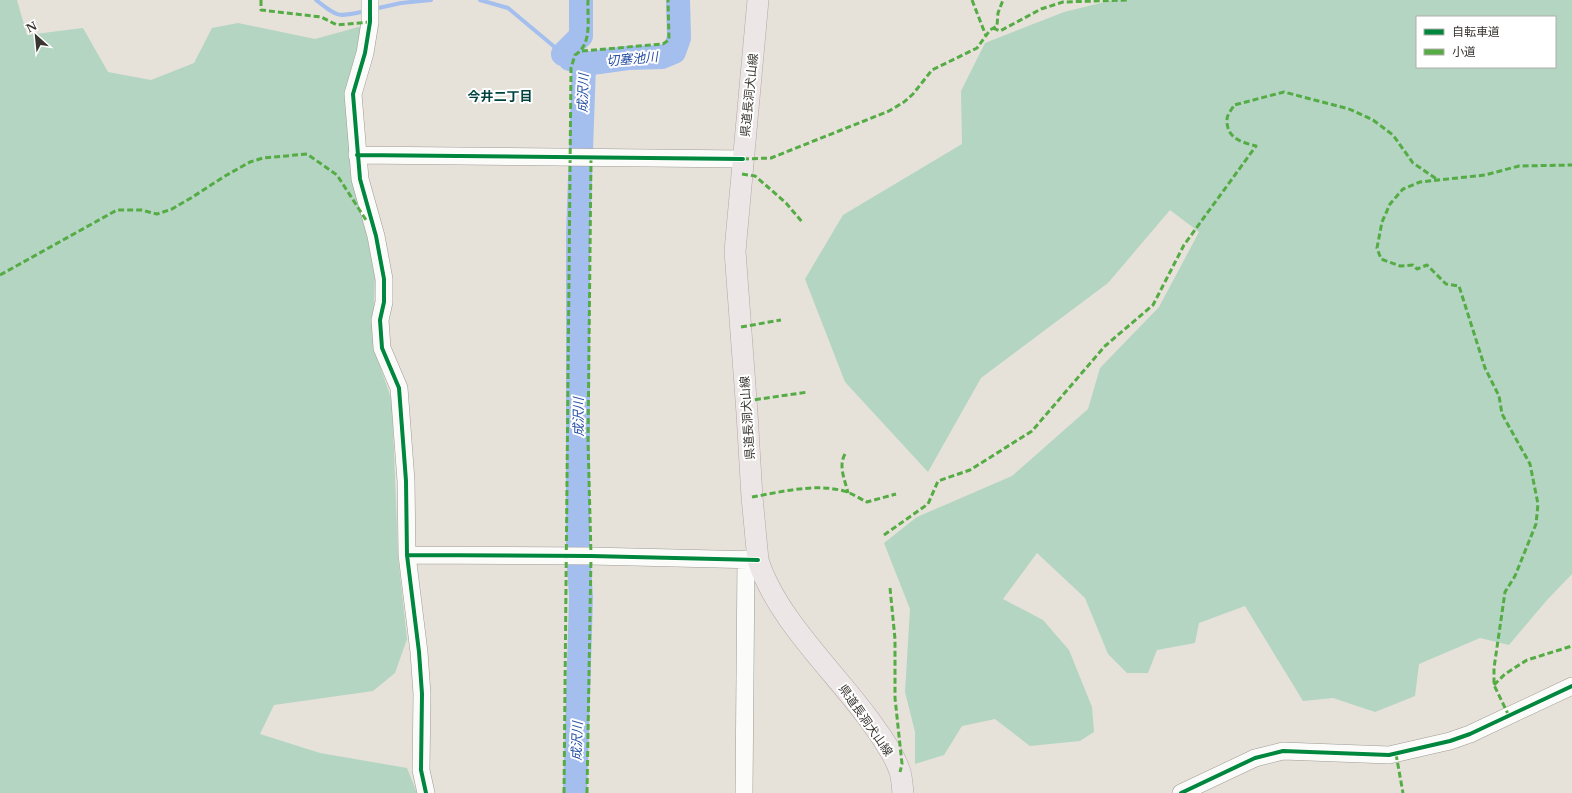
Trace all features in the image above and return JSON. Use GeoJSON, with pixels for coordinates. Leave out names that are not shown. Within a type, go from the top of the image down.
{"type":"FeatureCollection","features":[{"type":"Feature","properties":{"kind":"main road","name":"県道長洞犬山線"},"geometry":{"type":"LineString","coordinates":[[758,0],[735,251],[747,407],[752,497],[752,560],[762,570],[782,609],[856,702],[880,735],[898,768],[903,793]]}},
{"type":"Feature","properties":{"kind":"street"},"geometry":{"type":"LineString","coordinates":[[370,9],[365,53],[353,94],[357,155],[360,179],[376,236],[384,279],[384,302],[380,320],[382,348],[399,388],[406,481],[407,555],[419,652],[422,694],[421,770],[426,793]]}},
{"type":"Feature","properties":{"kind":"street"},"geometry":{"type":"LineString","coordinates":[[357,155],[743,159]]}},
{"type":"Feature","properties":{"kind":"street"},"geometry":{"type":"LineString","coordinates":[[407,555],[587,556],[752,560],[744,793]]}},
{"type":"Feature","properties":{"kind":"street"},"geometry":{"type":"LineString","coordinates":[[1181,793],[1256,758],[1283,751],[1389,755],[1450,741],[1470,734],[1572,686]]}},
{"type":"Feature","properties":{"kind":"green space"},"geometry":{"type":"Polygon","coordinates":[[[0,0],[17,0],[27,35],[83,28],[108,72],[151,80],[194,63],[212,28],[238,23],[315,39],[362,26],[347,93],[355,180],[375,275],[373,346],[392,401],[398,556],[407,639],[395,673],[373,691],[274,705],[260,734],[320,753],[407,768],[417,793],[0,793],[0,0]]]}},
{"type":"Feature","properties":{"kind":"green space"},"geometry":{"type":"Polygon","coordinates":[[[1113,0],[1572,0],[1572,574],[1547,600],[1509,645],[1480,638],[1419,664],[1415,696],[1375,712],[1333,698],[1303,701],[1245,606],[1199,623],[1195,643],[1157,650],[1148,673],[1127,673],[1108,654],[1085,598],[1037,553],[1003,599],[1043,620],[1069,650],[1092,707],[1094,732],[1080,741],[1030,746],[995,719],[962,726],[944,755],[915,764],[915,732],[905,692],[910,609],[884,543],[917,517],[1012,476],[1088,409],[1100,368],[1159,307],[1199,232],[1170,210],[1108,283],[981,378],[928,472],[845,382],[805,279],[843,215],[962,144],[961,91],[985,43],[1064,12],[1113,0]]]}},
{"type":"Feature","properties":{"kind":"waterway"},"geometry":{"type":"LineString","coordinates":[[316,0],[334,13],[344,15],[366,11]]}},
{"type":"Feature","properties":{"kind":"waterway"},"geometry":{"type":"LineString","coordinates":[[374,9],[401,3],[431,0]]}},
{"type":"Feature","properties":{"kind":"waterway"},"geometry":{"type":"LineString","coordinates":[[480,0],[508,8],[563,54]]}},
{"type":"Feature","properties":{"kind":"waterway"},"geometry":{"type":"LineString","coordinates":[[563,54],[581,36],[581,0]]}},
{"type":"Feature","properties":{"kind":"waterway","name":"切塞池川"},"geometry":{"type":"LineString","coordinates":[[570,59],[584,64],[628,58],[662,57],[674,52],[679,38],[678,0]]}},
{"type":"Feature","properties":{"kind":"waterway","name":"成沢川"},"geometry":{"type":"LineString","coordinates":[[563,54],[584,64],[578,235],[578,550],[581,597],[575,793]]}},
{"type":"Feature","properties":{"kind":"marked path"},"geometry":{"type":"LineString","coordinates":[[261,0],[261,10],[321,17],[337,25],[370,22]]}},
{"type":"Feature","properties":{"kind":"marked path"},"geometry":{"type":"LineString","coordinates":[[564,793],[571,68],[575,55],[581,50],[587,38],[588,0]]}},
{"type":"Feature","properties":{"kind":"marked path"},"geometry":{"type":"LineString","coordinates":[[582,51],[663,44],[669,40],[668,0]]}},
{"type":"Feature","properties":{"kind":"marked path"},"geometry":{"type":"LineString","coordinates":[[972,0],[986,36]]}},
{"type":"Feature","properties":{"kind":"marked path"},"geometry":{"type":"LineString","coordinates":[[743,159],[771,158],[889,111],[904,102],[913,94],[932,70],[977,48],[990,30],[997,26],[998,13],[1003,0]]}},
{"type":"Feature","properties":{"kind":"marked path"},"geometry":{"type":"LineString","coordinates":[[993,28],[1000,31],[1041,9],[1063,2],[1128,0]]}},
{"type":"Feature","properties":{"kind":"marked path"},"geometry":{"type":"LineString","coordinates":[[884,535],[928,504],[938,481],[970,470],[1032,431],[1105,346],[1153,305],[1184,245],[1256,146],[1240,141],[1229,131],[1227,117],[1234,105],[1284,92],[1349,109],[1373,120],[1393,135],[1413,163],[1438,180]]}},
{"type":"Feature","properties":{"kind":"marked path"},"geometry":{"type":"LineString","coordinates":[[0,275],[117,210],[141,210],[157,214],[172,209],[225,176],[250,162],[263,158],[307,154],[337,175],[366,220],[372,219]]}},
{"type":"Feature","properties":{"kind":"marked path"},"geometry":{"type":"LineString","coordinates":[[587,793],[591,556],[588,441],[591,157]]}},
{"type":"Feature","properties":{"kind":"marked path"},"geometry":{"type":"LineString","coordinates":[[1509,716],[1494,685],[1494,668],[1505,592],[1515,576],[1536,524],[1538,504],[1530,464],[1502,414],[1499,396],[1485,368],[1459,286],[1446,284],[1427,265],[1417,269],[1413,265],[1400,266],[1381,259],[1377,248],[1382,222],[1390,204],[1403,189],[1420,182],[1485,175],[1519,166],[1572,165]]}},
{"type":"Feature","properties":{"kind":"marked path"},"geometry":{"type":"LineString","coordinates":[[742,174],[755,176],[786,203],[803,223]]}},
{"type":"Feature","properties":{"kind":"marked path"},"geometry":{"type":"LineString","coordinates":[[741,327],[781,320]]}},
{"type":"Feature","properties":{"kind":"marked path"},"geometry":{"type":"LineString","coordinates":[[746,401],[808,392]]}},
{"type":"Feature","properties":{"kind":"marked path"},"geometry":{"type":"LineString","coordinates":[[845,454],[842,468],[848,493]]}},
{"type":"Feature","properties":{"kind":"marked path"},"geometry":{"type":"LineString","coordinates":[[752,497],[810,488],[844,491],[867,502],[896,494]]}},
{"type":"Feature","properties":{"kind":"marked path"},"geometry":{"type":"LineString","coordinates":[[890,588],[895,639],[895,698],[902,764],[900,772]]}},
{"type":"Feature","properties":{"kind":"marked path"},"geometry":{"type":"LineString","coordinates":[[1494,685],[1505,674],[1527,660],[1572,646]]}},
{"type":"Feature","properties":{"kind":"marked path"},"geometry":{"type":"LineString","coordinates":[[1396,754],[1403,793]]}},
{"type":"Feature","properties":{"kind":"cycle path"},"geometry":{"type":"LineString","coordinates":[[370,0],[370,22],[365,53],[353,94],[360,179],[376,236],[384,279],[384,302],[380,320],[382,348],[399,388],[406,481],[407,555],[419,652],[422,694],[421,770],[426,793]]}},
{"type":"Feature","properties":{"kind":"cycle path"},"geometry":{"type":"LineString","coordinates":[[357,155],[743,159]]}},
{"type":"Feature","properties":{"kind":"cycle path"},"geometry":{"type":"LineString","coordinates":[[407,555],[591,556],[758,560]]}},
{"type":"Feature","properties":{"kind":"cycle path"},"geometry":{"type":"LineString","coordinates":[[1181,793],[1255,758],[1283,751],[1389,755],[1450,741],[1470,734],[1572,686]]}},
{"type":"Feature","properties":{"kind":"district","name":"今井二丁目"},"geometry":{"type":"Point","coordinates":[500,96]}}]}
